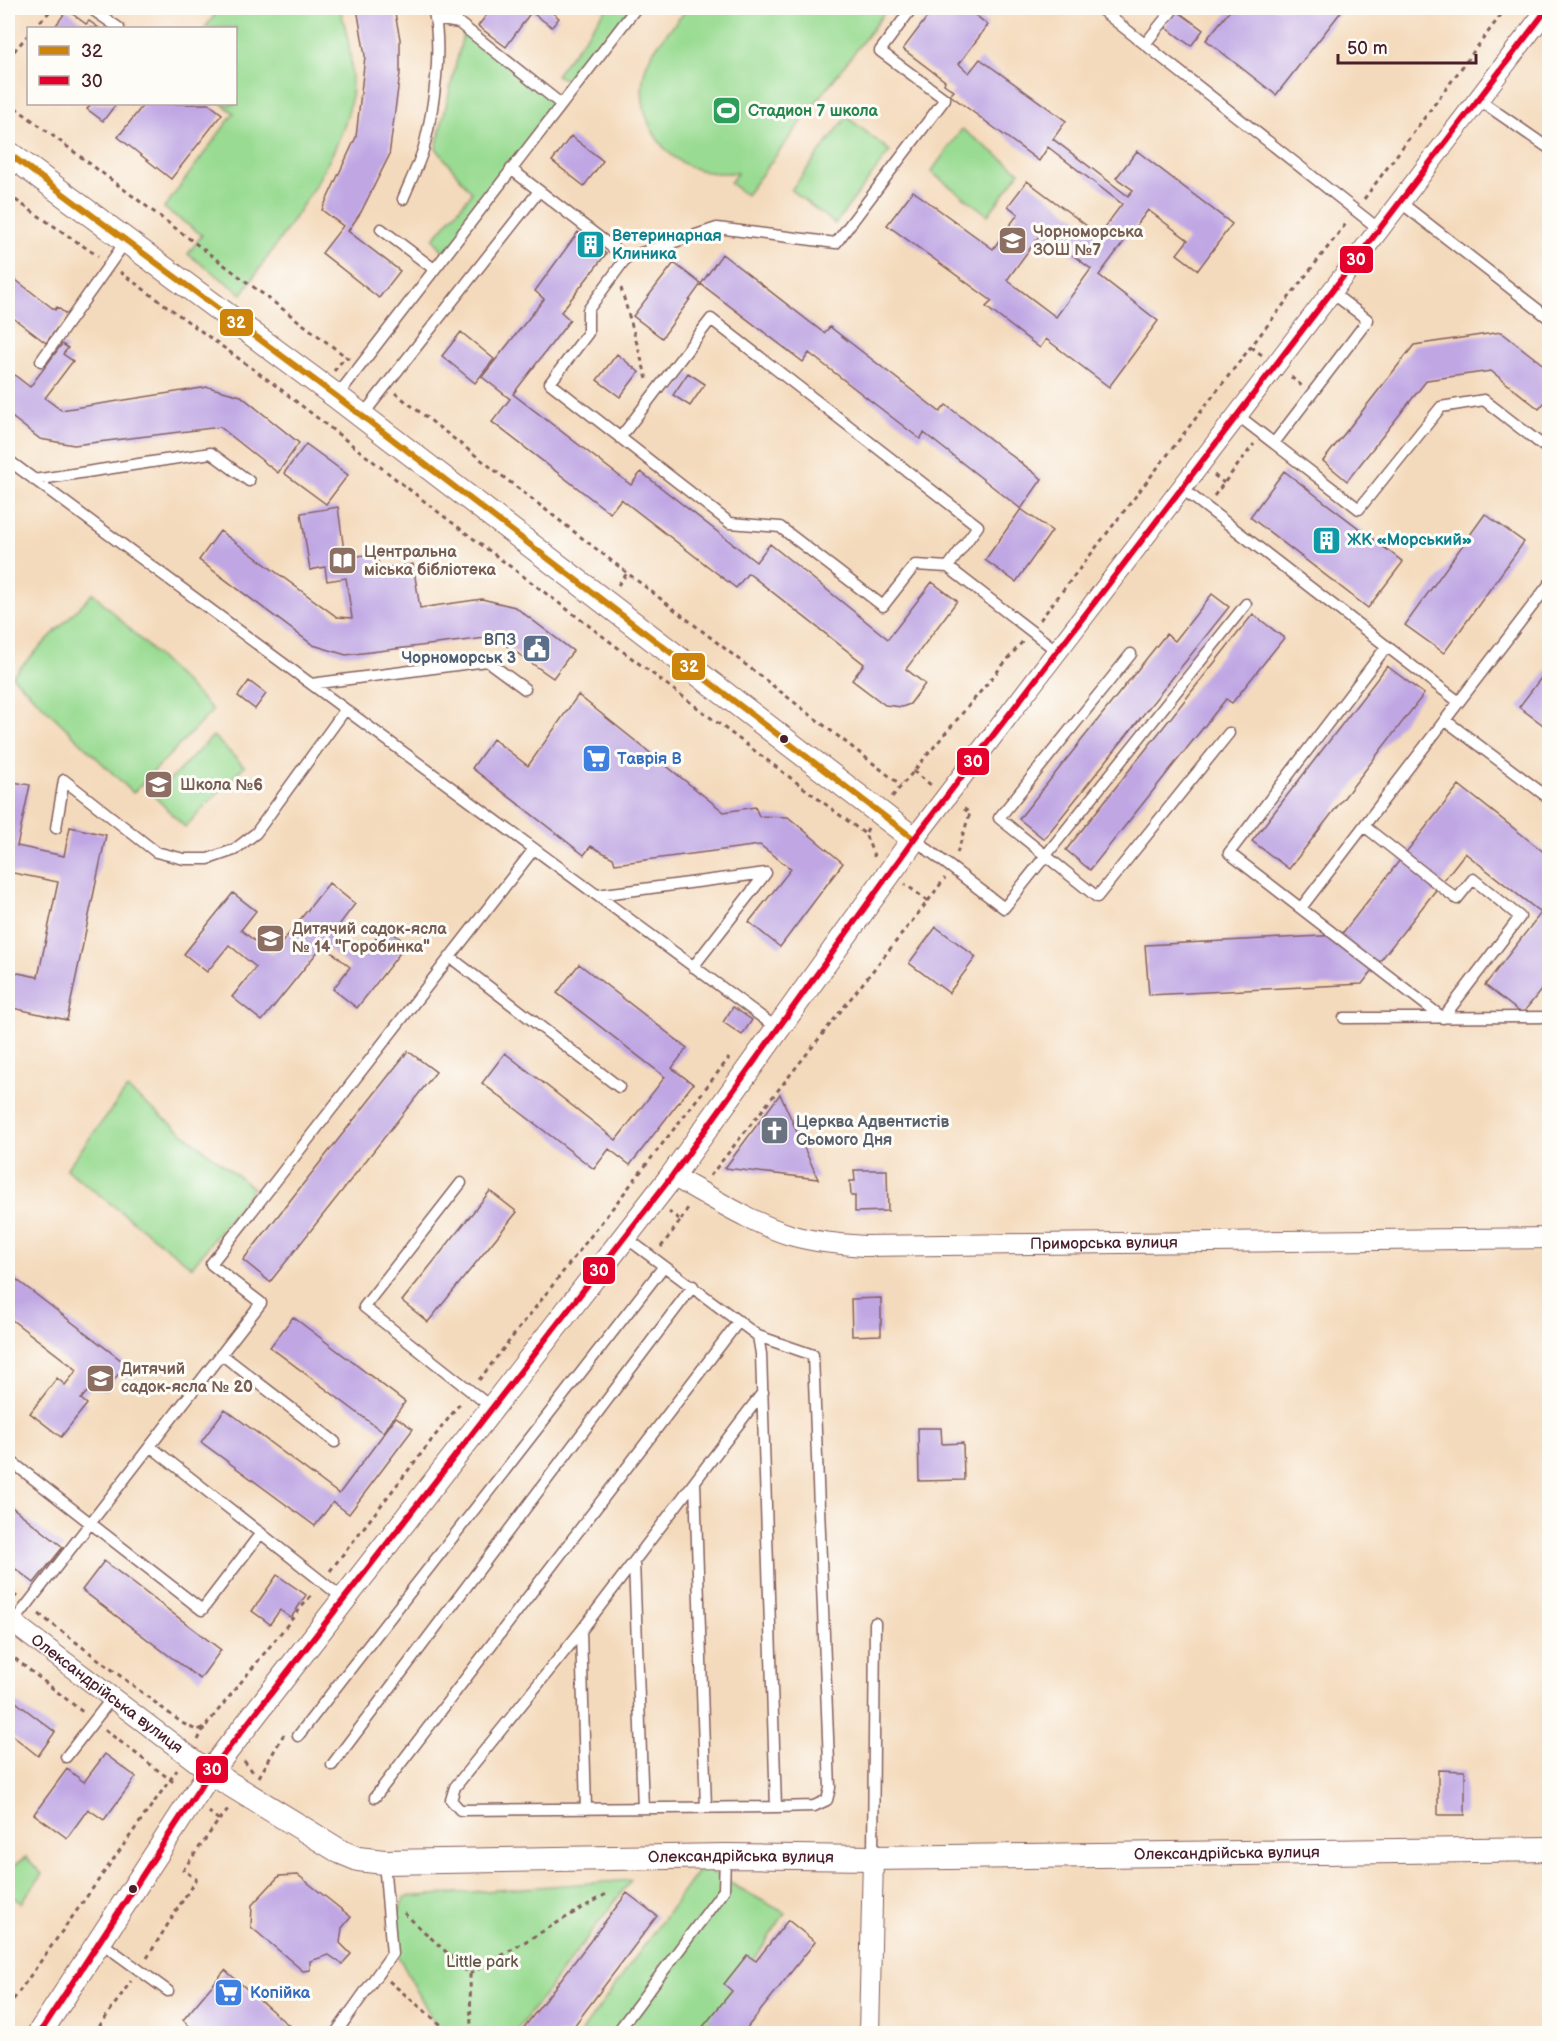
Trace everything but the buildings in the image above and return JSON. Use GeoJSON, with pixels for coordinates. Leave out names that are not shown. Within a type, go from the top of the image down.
{"type":"FeatureCollection","features":[{"type":"Feature","properties":{"kind":"street"},"geometry":{"type":"LineString","coordinates":[[39,2034],[210,1772],[672,1176],[914,839],[1180,487],[1548,8]]}},
{"type":"Feature","properties":{"kind":"street"},"geometry":{"type":"LineString","coordinates":[[8,153],[336,396],[914,839]]}},
{"type":"Feature","properties":{"kind":"street","name":"Приморська вулиця"},"geometry":{"type":"LineString","coordinates":[[672,1176],[758,1222],[790,1234],[831,1243],[864,1246],[1550,1238]]}},
{"type":"Feature","properties":{"kind":"street","name":"Олександрійська вулиця"},"geometry":{"type":"LineString","coordinates":[[10,1621],[210,1772],[341,1852],[358,1859],[384,1862],[725,1856],[873,1858],[1550,1849]]}},
{"type":"Feature","properties":{"kind":"street"},"geometry":{"type":"LineString","coordinates":[[869,2034],[873,1858]]}},
{"type":"Feature","properties":{"kind":"lane"},"geometry":{"type":"LineString","coordinates":[[90,8],[118,27]]}},
{"type":"Feature","properties":{"kind":"lane"},"geometry":{"type":"LineString","coordinates":[[336,396],[636,8]]}},
{"type":"Feature","properties":{"kind":"lane"},"geometry":{"type":"LineString","coordinates":[[912,8],[880,51],[945,99],[836,243],[717,228],[626,258],[588,310],[588,333],[550,383],[730,523],[780,527],[882,606],[915,565],[948,567],[1057,651]]}},
{"type":"Feature","properties":{"kind":"lane"},"geometry":{"type":"LineString","coordinates":[[1099,8],[1379,229]]}},
{"type":"Feature","properties":{"kind":"lane"},"geometry":{"type":"LineString","coordinates":[[1145,44],[1174,8]]}},
{"type":"Feature","properties":{"kind":"lane"},"geometry":{"type":"LineString","coordinates":[[403,199],[424,148],[435,84],[435,13],[459,23],[561,104]]}},
{"type":"Feature","properties":{"kind":"lane"},"geometry":{"type":"LineString","coordinates":[[1479,100],[1550,149]]}},
{"type":"Feature","properties":{"kind":"lane"},"geometry":{"type":"LineString","coordinates":[[511,169],[626,258]]}},
{"type":"Feature","properties":{"kind":"lane"},"geometry":{"type":"LineString","coordinates":[[362,416],[539,191]]}},
{"type":"Feature","properties":{"kind":"lane"},"geometry":{"type":"LineString","coordinates":[[1400,202],[1550,319]]}},
{"type":"Feature","properties":{"kind":"lane"},"geometry":{"type":"LineString","coordinates":[[381,229],[434,269]]}},
{"type":"Feature","properties":{"kind":"lane"},"geometry":{"type":"LineString","coordinates":[[41,361],[126,241]]}},
{"type":"Feature","properties":{"kind":"lane"},"geometry":{"type":"LineString","coordinates":[[1274,443],[1368,320],[1331,292]]}},
{"type":"Feature","properties":{"kind":"lane"},"geometry":{"type":"LineString","coordinates":[[620,438],[711,319],[978,526],[948,567]]}},
{"type":"Feature","properties":{"kind":"lane"},"geometry":{"type":"LineString","coordinates":[[1236,414],[1359,509],[1441,407],[1484,400],[1549,448]]}},
{"type":"Feature","properties":{"kind":"lane"},"geometry":{"type":"LineString","coordinates":[[34,480],[211,453],[249,481]]}},
{"type":"Feature","properties":{"kind":"lane"},"geometry":{"type":"LineString","coordinates":[[8,460],[778,1029]]}},
{"type":"Feature","properties":{"kind":"lane"},"geometry":{"type":"LineString","coordinates":[[1180,487],[1459,702]]}},
{"type":"Feature","properties":{"kind":"lane"},"geometry":{"type":"LineString","coordinates":[[1301,908],[1550,583]]}},
{"type":"Feature","properties":{"kind":"lane"},"geometry":{"type":"LineString","coordinates":[[914,839],[1004,908],[1246,604]]}},
{"type":"Feature","properties":{"kind":"lane"},"geometry":{"type":"LineString","coordinates":[[1387,646],[1229,853],[1443,1018]]}},
{"type":"Feature","properties":{"kind":"lane"},"geometry":{"type":"LineString","coordinates":[[1131,654],[999,818],[1046,856],[1097,897],[1229,733]]}},
{"type":"Feature","properties":{"kind":"lane"},"geometry":{"type":"LineString","coordinates":[[311,684],[488,661],[525,689]]}},
{"type":"Feature","properties":{"kind":"lane"},"geometry":{"type":"LineString","coordinates":[[56,828],[64,780],[156,852],[184,859],[208,859],[234,850],[256,833],[345,710]]}},
{"type":"Feature","properties":{"kind":"lane"},"geometry":{"type":"LineString","coordinates":[[1445,720],[1550,799]]}},
{"type":"Feature","properties":{"kind":"lane"},"geometry":{"type":"LineString","coordinates":[[1364,826],[1457,899],[1473,879],[1520,916],[1443,1018]]}},
{"type":"Feature","properties":{"kind":"lane"},"geometry":{"type":"LineString","coordinates":[[10,1621],[27,1605],[261,1303],[211,1264],[534,849]]}},
{"type":"Feature","properties":{"kind":"lane"},"geometry":{"type":"LineString","coordinates":[[597,895],[766,873],[693,967]]}},
{"type":"Feature","properties":{"kind":"lane"},"geometry":{"type":"LineString","coordinates":[[450,957],[619,1087]]}},
{"type":"Feature","properties":{"kind":"lane"},"geometry":{"type":"LineString","coordinates":[[1344,1018],[1550,1017]]}},
{"type":"Feature","properties":{"kind":"lane"},"geometry":{"type":"LineString","coordinates":[[461,1183],[364,1307],[491,1407]]}},
{"type":"Feature","properties":{"kind":"lane"},"geometry":{"type":"LineString","coordinates":[[625,1237],[758,1336],[813,1355],[830,1788],[827,1800],[814,1806],[460,1810],[451,1800],[455,1786],[581,1631],[762,1392]]}},
{"type":"Feature","properties":{"kind":"lane"},"geometry":{"type":"LineString","coordinates":[[298,1736],[664,1266]]}},
{"type":"Feature","properties":{"kind":"lane"},"geometry":{"type":"LineString","coordinates":[[332,1765],[693,1286]]}},
{"type":"Feature","properties":{"kind":"lane"},"geometry":{"type":"LineString","coordinates":[[375,1797],[739,1321]]}},
{"type":"Feature","properties":{"kind":"lane"},"geometry":{"type":"LineString","coordinates":[[758,1336],[762,1392],[776,1807]]}},
{"type":"Feature","properties":{"kind":"lane"},"geometry":{"type":"LineString","coordinates":[[222,1354],[335,1442]]}},
{"type":"Feature","properties":{"kind":"lane"},"geometry":{"type":"LineString","coordinates":[[150,1446],[344,1599]]}},
{"type":"Feature","properties":{"kind":"lane"},"geometry":{"type":"LineString","coordinates":[[8,1460],[202,1610],[261,1533]]}},
{"type":"Feature","properties":{"kind":"lane"},"geometry":{"type":"LineString","coordinates":[[695,1483],[706,1807]]}},
{"type":"Feature","properties":{"kind":"lane"},"geometry":{"type":"LineString","coordinates":[[634,1562],[643,1808]]}},
{"type":"Feature","properties":{"kind":"lane"},"geometry":{"type":"LineString","coordinates":[[873,1858],[875,1623]]}},
{"type":"Feature","properties":{"kind":"lane"},"geometry":{"type":"LineString","coordinates":[[581,1631],[585,1809]]}},
{"type":"Feature","properties":{"kind":"lane"},"geometry":{"type":"LineString","coordinates":[[66,1757],[111,1698]]}},
{"type":"Feature","properties":{"kind":"lane"},"geometry":{"type":"LineString","coordinates":[[616,2034],[724,1890],[725,1856]]}},
{"type":"Feature","properties":{"kind":"lane"},"geometry":{"type":"LineString","coordinates":[[335,2034],[392,1954],[384,1862]]}},
{"type":"Feature","properties":{"kind":"lane"},"geometry":{"type":"LineString","coordinates":[[99,1940],[168,1992]]}},
{"type":"Feature","properties":{"kind":"path"},"geometry":{"type":"LineString","coordinates":[[35,27],[53,8]]}},
{"type":"Feature","properties":{"kind":"path"},"geometry":{"type":"LineString","coordinates":[[865,834],[901,785],[1032,631],[1356,211],[1506,8]]}},
{"type":"Feature","properties":{"kind":"path"},"geometry":{"type":"LineString","coordinates":[[8,58],[27,36]]}},
{"type":"Feature","properties":{"kind":"path"},"geometry":{"type":"LineString","coordinates":[[8,102],[360,366]]}},
{"type":"Feature","properties":{"kind":"path"},"geometry":{"type":"LineString","coordinates":[[8,195],[109,264],[275,385],[865,834],[876,861],[928,901],[699,1190],[681,1220]]}},
{"type":"Feature","properties":{"kind":"path"},"geometry":{"type":"LineString","coordinates":[[616,271],[652,396]]}},
{"type":"Feature","properties":{"kind":"path"},"geometry":{"type":"LineString","coordinates":[[386,386],[901,785]]}},
{"type":"Feature","properties":{"kind":"path"},"geometry":{"type":"LineString","coordinates":[[1206,507],[1261,434]]}},
{"type":"Feature","properties":{"kind":"path"},"geometry":{"type":"LineString","coordinates":[[8,2007],[170,1779],[189,1756],[204,1728],[322,1582],[732,1054]]}},
{"type":"Feature","properties":{"kind":"path"},"geometry":{"type":"LineString","coordinates":[[8,1590],[182,1723],[196,1730],[204,1728]]}},
{"type":"Feature","properties":{"kind":"path"},"geometry":{"type":"LineString","coordinates":[[94,2034],[139,1970],[196,1879],[183,1870],[219,1820],[170,1779]]}},
{"type":"Feature","properties":{"kind":"path"},"geometry":{"type":"LineString","coordinates":[[470,1974],[608,1893]]}},
{"type":"Feature","properties":{"kind":"path"},"geometry":{"type":"LineString","coordinates":[[387,1898],[470,1974],[471,2034]]}},
{"type":"Feature","properties":{"kind":"path"},"geometry":{"type":"LineString","coordinates":[[379,1972],[452,2034]]}},
{"type":"Feature","properties":{"kind":"green space"},"geometry":{"type":"Polygon","coordinates":[[[220,8],[340,8],[348,41],[351,98],[346,121],[336,146],[307,199],[242,294],[188,254],[202,235],[164,208],[234,113],[223,105],[237,105],[237,27],[206,27],[220,8]]]}},
{"type":"Feature","properties":{"kind":"green space"},"geometry":{"type":"Polygon","coordinates":[[[607,8],[631,8],[571,82],[556,75],[607,8]]]}},
{"type":"Feature","properties":{"kind":"green space","name":"Стадион 7 школа"},"geometry":{"type":"Polygon","coordinates":[[[688,8],[888,8],[746,195],[730,183],[737,173],[701,171],[681,162],[668,152],[657,139],[644,108],[642,92],[649,59],[662,39],[688,8]]]}},
{"type":"Feature","properties":{"kind":"green space"},"geometry":{"type":"Polygon","coordinates":[[[465,26],[561,104],[446,254],[433,239],[472,193],[436,148],[465,26]]]}},
{"type":"Feature","properties":{"kind":"green space"},"geometry":{"type":"Polygon","coordinates":[[[847,117],[890,151],[835,224],[791,190],[847,117]]]}},
{"type":"Feature","properties":{"kind":"green space"},"geometry":{"type":"Polygon","coordinates":[[[962,129],[1020,172],[988,215],[931,172],[962,129]]]}},
{"type":"Feature","properties":{"kind":"green space"},"geometry":{"type":"Polygon","coordinates":[[[93,593],[213,710],[133,793],[12,676],[93,593]]]}},
{"type":"Feature","properties":{"kind":"green space"},"geometry":{"type":"Polygon","coordinates":[[[213,736],[244,766],[185,827],[154,796],[213,736]]]}},
{"type":"Feature","properties":{"kind":"green space"},"geometry":{"type":"Polygon","coordinates":[[[127,1089],[253,1188],[192,1267],[66,1169],[127,1089]]]}},
{"type":"Feature","properties":{"kind":"green space"},"geometry":{"type":"Polygon","coordinates":[[[26,1857],[42,1874],[21,1903],[8,1893],[8,1880],[9,1871],[26,1857]]]}},
{"type":"Feature","properties":{"kind":"green space"},"geometry":{"type":"Polygon","coordinates":[[[701,1867],[785,1913],[705,2033],[580,2034],[701,1867]]]}},
{"type":"Feature","properties":{"kind":"green space","name":"Little park"},"geometry":{"type":"Polygon","coordinates":[[[631,1880],[515,2033],[440,2033],[397,1954],[395,1920],[405,1897],[631,1880]]]}},
{"type":"Feature","properties":{"kind":"transit line","name":"30"},"geometry":{"type":"LineString","coordinates":[[39,2034],[210,1772],[672,1176],[914,839],[1548,8]]}},
{"type":"Feature","properties":{"kind":"transit line","name":"32"},"geometry":{"type":"LineString","coordinates":[[8,153],[336,396],[914,839]]}},
{"type":"Feature","properties":{"kind":"place","name":"Стадион 7 школа"},"geometry":{"type":"Point","coordinates":[727,111]}},
{"type":"Feature","properties":{"kind":"place","name":"Чорноморська ЗОШ №7"},"geometry":{"type":"Point","coordinates":[1012,241]}},
{"type":"Feature","properties":{"kind":"place","name":"Ветеринарная Клиника"},"geometry":{"type":"Point","coordinates":[591,245]}},
{"type":"Feature","properties":{"kind":"place","name":"ЖК «Морський»"},"geometry":{"type":"Point","coordinates":[1326,540]}},
{"type":"Feature","properties":{"kind":"place","name":"Центральна міська бібліотека"},"geometry":{"type":"Point","coordinates":[343,561]}},
{"type":"Feature","properties":{"kind":"place","name":"ВПЗ Чорноморськ 3"},"geometry":{"type":"Point","coordinates":[537,649]}},
{"type":"Feature","properties":{"kind":"place","name":"Таврія В"},"geometry":{"type":"Point","coordinates":[596,759]}},
{"type":"Feature","properties":{"kind":"place","name":"Школа №6"},"geometry":{"type":"Point","coordinates":[159,785]}},
{"type":"Feature","properties":{"kind":"place","name":"Дитячий садок-ясла № 14 \"Горобинка\""},"geometry":{"type":"Point","coordinates":[271,938]}},
{"type":"Feature","properties":{"kind":"place","name":"Церква Адвентистів Сьомого Дня"},"geometry":{"type":"Point","coordinates":[775,1131]}},
{"type":"Feature","properties":{"kind":"place","name":"Дитячий садок-ясла № 20"},"geometry":{"type":"Point","coordinates":[100,1378]}},
{"type":"Feature","properties":{"kind":"place","name":"Копійка"},"geometry":{"type":"Point","coordinates":[229,1993]}}]}
